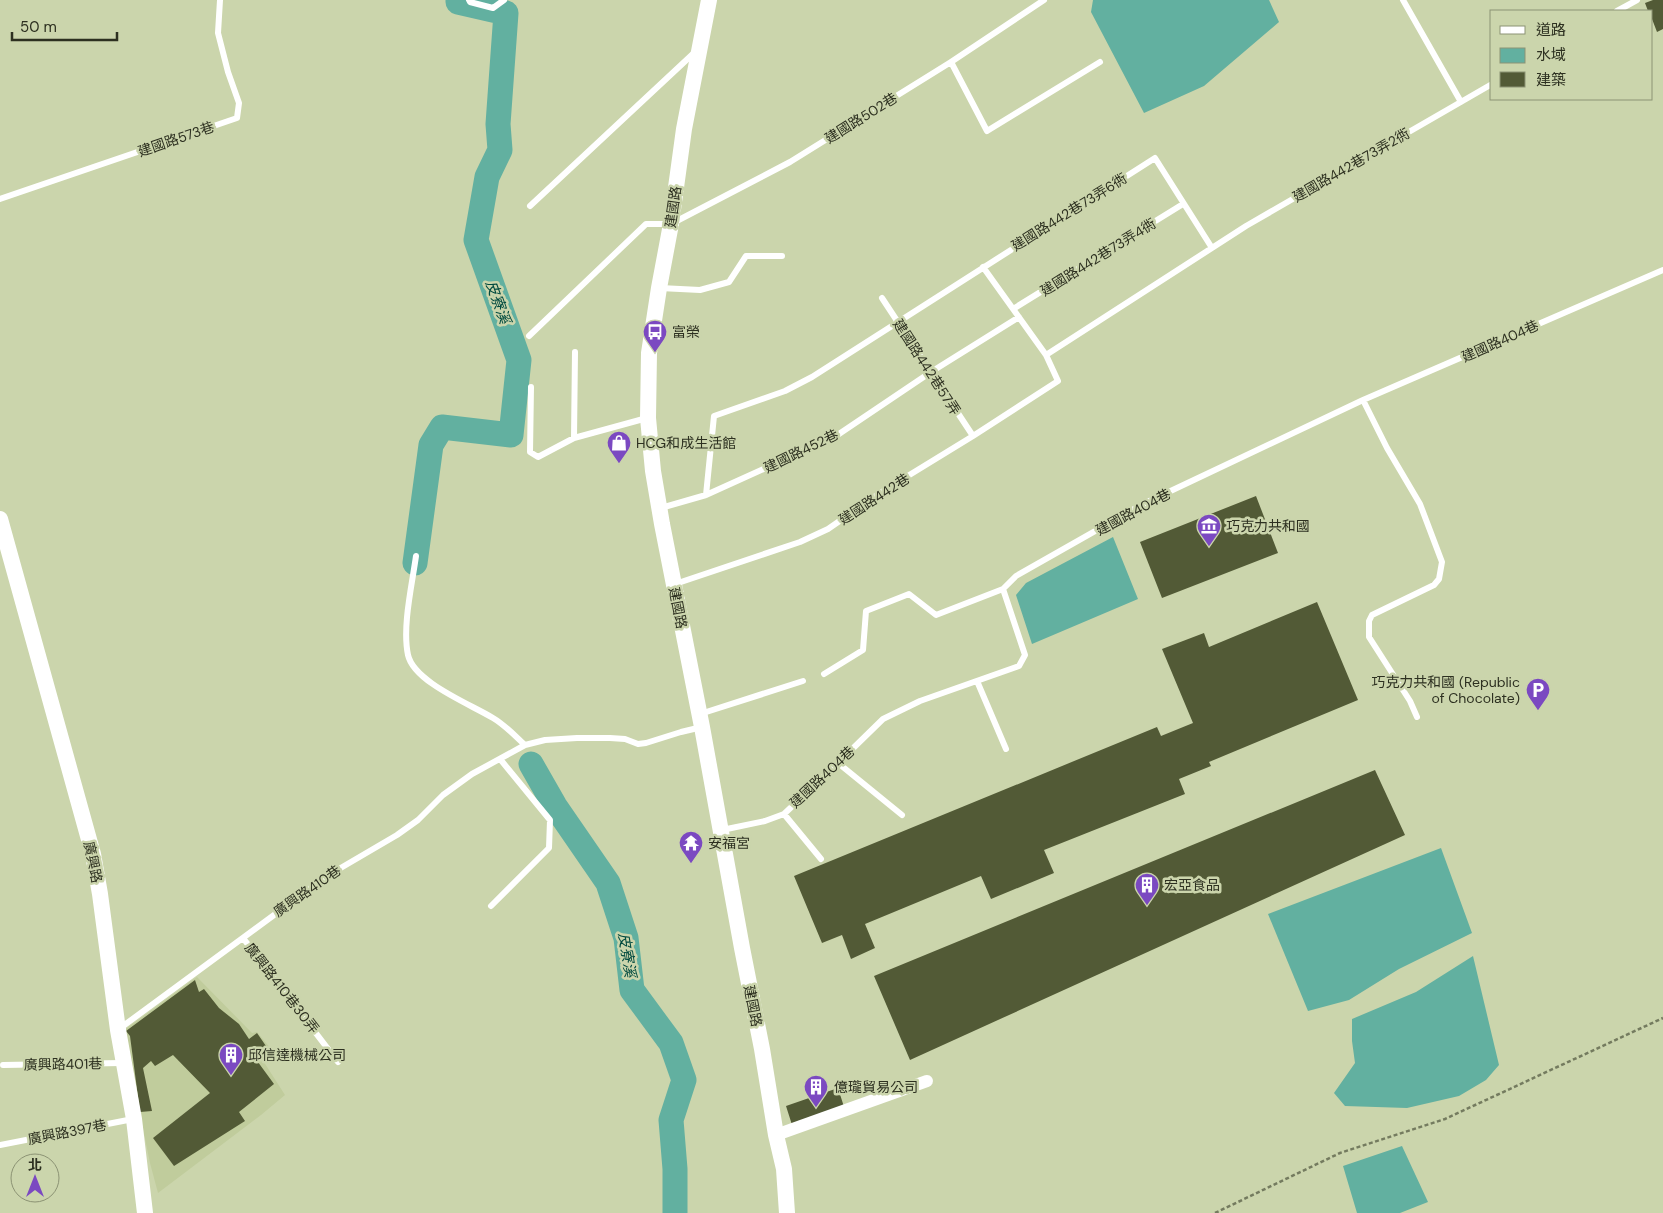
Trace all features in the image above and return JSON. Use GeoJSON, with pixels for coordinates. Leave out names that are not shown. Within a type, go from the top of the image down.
{"type":"FeatureCollection","features":[{"type":"Feature","properties":{"kind":"street","name":"建國路"},"geometry":{"type":"LineString","coordinates":[[710,0],[684,128],[671,224],[649,353],[648,418],[659,508],[762,1048],[776,1135],[784,1169],[787,1213]]}},
{"type":"Feature","properties":{"kind":"street","name":"廣興路"},"geometry":{"type":"LineString","coordinates":[[0,519],[93,854],[118,1030],[134,1119],[145,1213]]}},
{"type":"Feature","properties":{"kind":"street"},"geometry":{"type":"LineString","coordinates":[[776,1135],[927,1081]]}},
{"type":"Feature","properties":{"kind":"lane","name":"建國路573巷"},"geometry":{"type":"LineString","coordinates":[[0,199],[237,118],[239,103],[228,72],[218,33],[220,0]]}},
{"type":"Feature","properties":{"kind":"lane"},"geometry":{"type":"LineString","coordinates":[[469,0],[470,2],[493,8],[504,0]]}},
{"type":"Feature","properties":{"kind":"lane","name":"建國路502巷"},"geometry":{"type":"LineString","coordinates":[[671,224],[790,162],[951,62],[1044,0]]}},
{"type":"Feature","properties":{"kind":"lane"},"geometry":{"type":"LineString","coordinates":[[1402,0],[1461,102]]}},
{"type":"Feature","properties":{"kind":"lane"},"geometry":{"type":"LineString","coordinates":[[1619,10],[1637,0]]}},
{"type":"Feature","properties":{"kind":"lane"},"geometry":{"type":"LineString","coordinates":[[530,206],[700,48]]}},
{"type":"Feature","properties":{"kind":"lane"},"geometry":{"type":"LineString","coordinates":[[951,62],[987,131],[1100,62]]}},
{"type":"Feature","properties":{"kind":"lane","name":"建國路442巷73弄2衖"},"geometry":{"type":"LineString","coordinates":[[1046,355],[1246,226],[1490,85]]}},
{"type":"Feature","properties":{"kind":"lane","name":"建國路442巷73弄6衖"},"geometry":{"type":"LineString","coordinates":[[706,495],[714,416],[785,392],[812,377],[1154,158],[1182,204]]}},
{"type":"Feature","properties":{"kind":"lane"},"geometry":{"type":"LineString","coordinates":[[1182,204],[1212,248]]}},
{"type":"Feature","properties":{"kind":"lane","name":"建國路442巷73弄4衖"},"geometry":{"type":"LineString","coordinates":[[1013,309],[1182,204]]}},
{"type":"Feature","properties":{"kind":"lane"},"geometry":{"type":"LineString","coordinates":[[529,336],[646,224],[671,224]]}},
{"type":"Feature","properties":{"kind":"lane"},"geometry":{"type":"LineString","coordinates":[[659,288],[700,290],[729,282],[746,256],[782,256]]}},
{"type":"Feature","properties":{"kind":"lane"},"geometry":{"type":"LineString","coordinates":[[983,267],[1046,355]]}},
{"type":"Feature","properties":{"kind":"lane","name":"建國路404巷"},"geometry":{"type":"LineString","coordinates":[[720,830],[765,821],[784,814],[883,719],[920,701],[1018,666],[1025,655],[1003,589],[1016,576],[1141,505],[1364,400],[1663,270]]}},
{"type":"Feature","properties":{"kind":"lane","name":"建國路442巷57弄"},"geometry":{"type":"LineString","coordinates":[[882,298],[973,436]]}},
{"type":"Feature","properties":{"kind":"lane","name":"建國路452巷"},"geometry":{"type":"LineString","coordinates":[[659,508],[706,495],[836,436],[931,372],[1019,318]]}},
{"type":"Feature","properties":{"kind":"lane"},"geometry":{"type":"LineString","coordinates":[[574,438],[575,352]]}},
{"type":"Feature","properties":{"kind":"lane","name":"建國路442巷"},"geometry":{"type":"LineString","coordinates":[[673,584],[800,542],[828,528],[1058,381],[1046,355]]}},
{"type":"Feature","properties":{"kind":"lane"},"geometry":{"type":"LineString","coordinates":[[531,387],[530,452],[538,457],[574,438],[648,418]]}},
{"type":"Feature","properties":{"kind":"lane"},"geometry":{"type":"LineString","coordinates":[[1364,400],[1387,448],[1420,504],[1442,562],[1439,579],[1434,585],[1372,615],[1369,621],[1369,637],[1410,701],[1416,717]]}},
{"type":"Feature","properties":{"kind":"lane"},"geometry":{"type":"LineString","coordinates":[[416,556],[406,632],[408,657],[416,671],[428,682],[495,719],[525,745]]}},
{"type":"Feature","properties":{"kind":"lane"},"geometry":{"type":"LineString","coordinates":[[824,674],[864,650],[866,611],[909,594],[936,615],[1003,589]]}},
{"type":"Feature","properties":{"kind":"lane","name":"廣興路410巷"},"geometry":{"type":"LineString","coordinates":[[118,1030],[327,876],[397,835],[418,820],[444,795],[472,774],[525,745],[545,740],[577,738],[625,739],[638,744],[646,743],[681,732],[700,721],[803,681]]}},
{"type":"Feature","properties":{"kind":"lane"},"geometry":{"type":"LineString","coordinates":[[977,681],[1006,749]]}},
{"type":"Feature","properties":{"kind":"lane"},"geometry":{"type":"LineString","coordinates":[[491,906],[549,848],[550,820],[500,759]]}},
{"type":"Feature","properties":{"kind":"lane"},"geometry":{"type":"LineString","coordinates":[[838,764],[902,815]]}},
{"type":"Feature","properties":{"kind":"lane"},"geometry":{"type":"LineString","coordinates":[[784,814],[822,859]]}},
{"type":"Feature","properties":{"kind":"lane","name":"廣興路410巷30弄"},"geometry":{"type":"LineString","coordinates":[[243,938],[338,1062]]}},
{"type":"Feature","properties":{"kind":"lane","name":"廣興路401巷"},"geometry":{"type":"LineString","coordinates":[[3,1065],[124,1063]]}},
{"type":"Feature","properties":{"kind":"lane","name":"廣興路397巷"},"geometry":{"type":"LineString","coordinates":[[0,1145],[134,1119]]}},
{"type":"Feature","properties":{"kind":"path"},"geometry":{"type":"LineString","coordinates":[[1215,1213],[1340,1152],[1444,1118],[1663,1018]]}},
{"type":"Feature","properties":{"kind":"shaded area","name":"邱信達機械公司"},"geometry":{"type":"Polygon","coordinates":[[[197,977],[252,1033],[257,1032],[271,1049],[262,1059],[285,1095],[158,1193],[123,1031],[197,977]]]}},
{"type":"Feature","properties":{"kind":"water"},"geometry":{"type":"Polygon","coordinates":[[[1093,0],[1269,0],[1279,22],[1204,86],[1144,113],[1091,12],[1093,0]]]}},
{"type":"Feature","properties":{"kind":"water"},"geometry":{"type":"Polygon","coordinates":[[[1113,537],[1138,599],[1032,644],[1016,595],[1026,583],[1113,537]]]}},
{"type":"Feature","properties":{"kind":"water"},"geometry":{"type":"Polygon","coordinates":[[[1441,848],[1472,933],[1399,969],[1349,1000],[1308,1011],[1268,914],[1441,848]]]}},
{"type":"Feature","properties":{"kind":"water"},"geometry":{"type":"Polygon","coordinates":[[[1473,956],[1499,1065],[1486,1080],[1459,1096],[1407,1108],[1345,1106],[1334,1093],[1355,1063],[1352,1019],[1416,992],[1473,956]]]}},
{"type":"Feature","properties":{"kind":"water"},"geometry":{"type":"Polygon","coordinates":[[[1402,1146],[1428,1202],[1400,1213],[1357,1213],[1343,1166],[1402,1146]]]}},
{"type":"Feature","properties":{"kind":"building"},"geometry":{"type":"Polygon","coordinates":[[[1653,0],[1663,0],[1663,29],[1657,32],[1653,22],[1653,10],[1648,10],[1645,3],[1653,0]]]}},
{"type":"Feature","properties":{"kind":"building","name":"巧克力共和國"},"geometry":{"type":"Polygon","coordinates":[[[1256,496],[1278,553],[1162,598],[1140,542],[1256,496]]]}},
{"type":"Feature","properties":{"kind":"building"},"geometry":{"type":"Polygon","coordinates":[[[1317,602],[1358,700],[1209,762],[1211,766],[1179,779],[1185,794],[1044,850],[1054,873],[991,899],[981,876],[865,924],[875,948],[851,959],[842,935],[822,943],[794,876],[1157,727],[1161,736],[1193,723],[1162,649],[1204,633],[1209,647],[1317,602]]]}},
{"type":"Feature","properties":{"kind":"building","name":"宏亞食品"},"geometry":{"type":"Polygon","coordinates":[[[1375,770],[1405,835],[910,1060],[874,976],[1375,770]]]}},
{"type":"Feature","properties":{"kind":"building","name":"邱信達機械公司"},"geometry":{"type":"Polygon","coordinates":[[[195,980],[199,992],[204,989],[219,1008],[239,1024],[249,1039],[257,1033],[266,1046],[255,1058],[274,1084],[239,1112],[245,1121],[174,1166],[153,1138],[210,1093],[173,1055],[155,1066],[151,1061],[143,1068],[152,1111],[140,1112],[130,1036],[126,1031],[195,980]]]}},
{"type":"Feature","properties":{"kind":"building","name":"億瓏貿易公司"},"geometry":{"type":"Polygon","coordinates":[[[838,1088],[845,1110],[793,1128],[786,1106],[838,1088]]]}},
{"type":"Feature","properties":{"kind":"waterway","name":"皮寮溪"},"geometry":{"type":"LineString","coordinates":[[415,563],[431,445],[442,427],[511,435],[519,360],[476,240],[487,177],[500,150],[498,124],[506,13],[458,2],[458,0]]}},
{"type":"Feature","properties":{"kind":"waterway","name":"皮寮溪"},"geometry":{"type":"LineString","coordinates":[[531,764],[555,806],[608,883],[626,938],[632,990],[671,1043],[684,1080],[671,1120],[675,1169],[675,1213]]}},
{"type":"Feature","properties":{"kind":"place","name":"富榮"},"geometry":{"type":"Point","coordinates":[655,353]}},
{"type":"Feature","properties":{"kind":"place","name":"HCG和成生活館"},"geometry":{"type":"Point","coordinates":[619,464]}},
{"type":"Feature","properties":{"kind":"place","name":"巧克力共和國"},"geometry":{"type":"Point","coordinates":[1209,547]}},
{"type":"Feature","properties":{"kind":"place","name":"巧克力共和國 (Republic of Chocolate)"},"geometry":{"type":"Point","coordinates":[1538,711]}},
{"type":"Feature","properties":{"kind":"place","name":"安福宮"},"geometry":{"type":"Point","coordinates":[691,864]}},
{"type":"Feature","properties":{"kind":"place","name":"宏亞食品"},"geometry":{"type":"Point","coordinates":[1147,906]}},
{"type":"Feature","properties":{"kind":"place","name":"邱信達機械公司"},"geometry":{"type":"Point","coordinates":[231,1076]}},
{"type":"Feature","properties":{"kind":"place","name":"億瓏貿易公司"},"geometry":{"type":"Point","coordinates":[816,1108]}}]}
